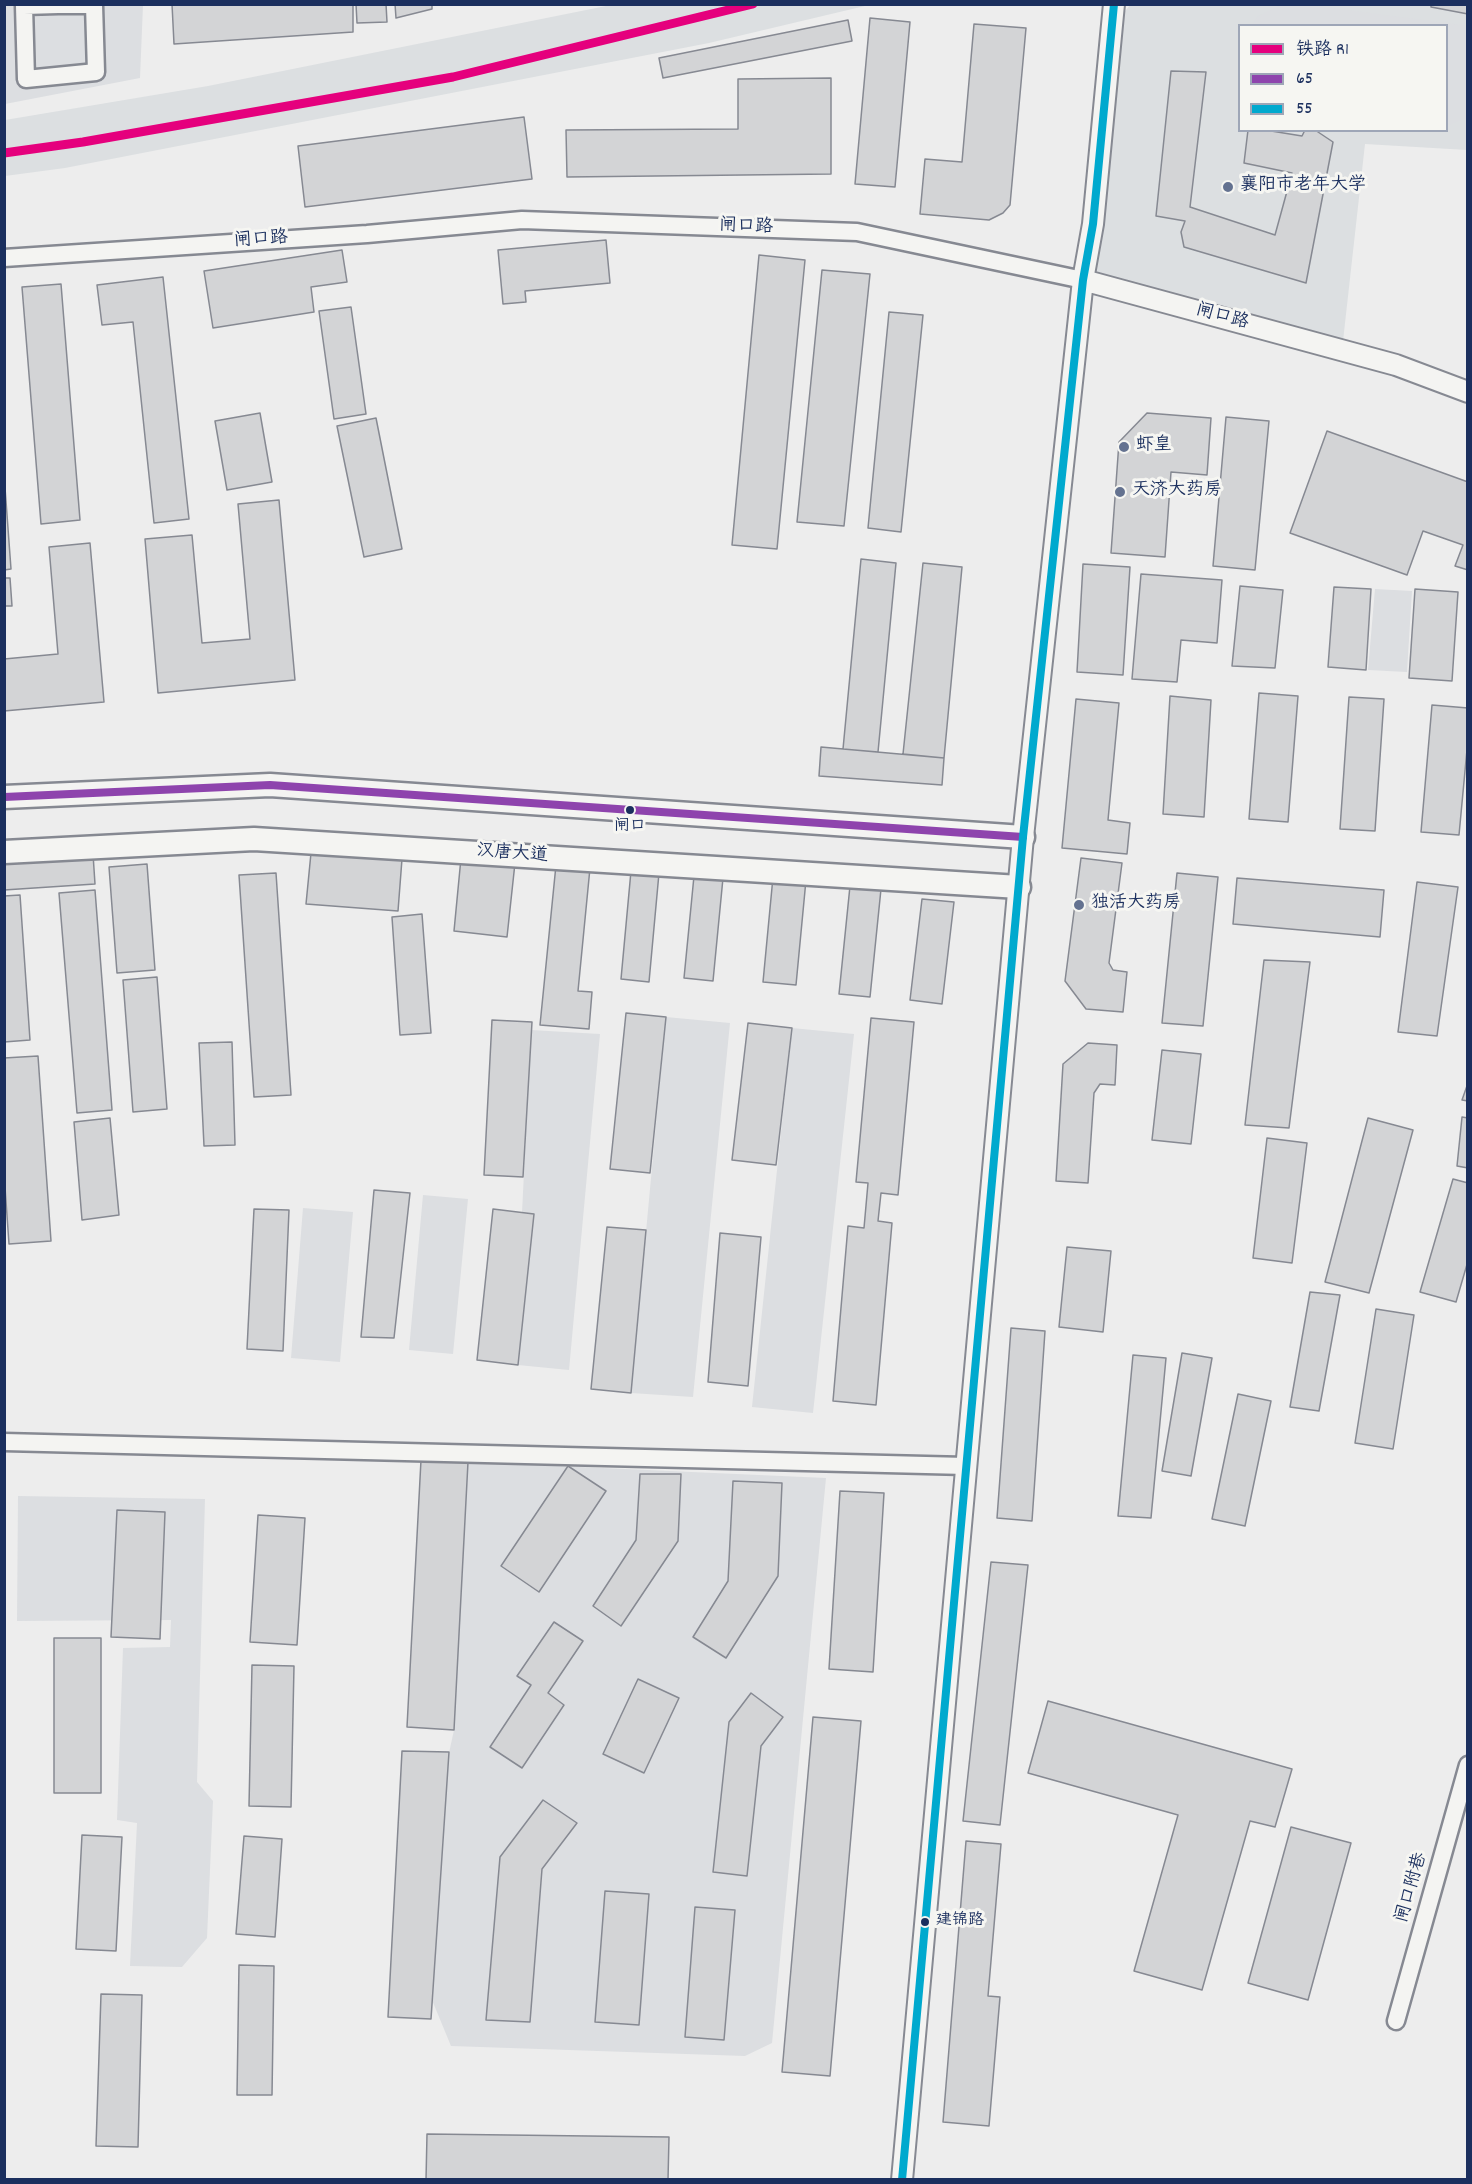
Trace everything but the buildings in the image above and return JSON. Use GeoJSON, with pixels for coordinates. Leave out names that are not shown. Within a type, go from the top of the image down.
{"type":"FeatureCollection","features":[{"type":"Feature","properties":{"kind":"main road"},"geometry":{"type":"LineString","coordinates":[[4,797],[270,785],[1023,837]]}},
{"type":"Feature","properties":{"kind":"main road","name":"汉唐大道"},"geometry":{"type":"LineString","coordinates":[[4,852],[254,839],[1019,888]]}},
{"type":"Feature","properties":{"kind":"street"},"geometry":{"type":"LineString","coordinates":[[902,2180],[1023,837],[1083,280],[1093,224],[1114,4]]}},
{"type":"Feature","properties":{"kind":"street"},"geometry":{"type":"LineString","coordinates":[[1110,30],[1130,4]]}},
{"type":"Feature","properties":{"kind":"street"},"geometry":{"type":"LineString","coordinates":[[58,5],[94,5],[96,72],[26,79],[24,6],[58,5]]}},
{"type":"Feature","properties":{"kind":"street","name":"闸口路"},"geometry":{"type":"LineString","coordinates":[[4,258],[367,234],[522,220],[857,232],[1083,280],[1396,365],[1467,392]]}},
{"type":"Feature","properties":{"kind":"street"},"geometry":{"type":"LineString","coordinates":[[4,1442],[966,1466]]}},
{"type":"Feature","properties":{"kind":"street","name":"闸口附巷"},"geometry":{"type":"LineString","coordinates":[[1396,2021],[1467,1765]]}},
{"type":"Feature","properties":{"kind":"shaded area"},"geometry":{"type":"Polygon","coordinates":[[[1283,4],[1309,5],[1462,25],[1467,31],[1467,118],[1448,126],[1448,24],[1253,24],[1258,16],[1283,4]]]}},
{"type":"Feature","properties":{"kind":"shaded area"},"geometry":{"type":"Polygon","coordinates":[[[5,5],[143,5],[140,78],[5,104],[5,5]]]}},
{"type":"Feature","properties":{"kind":"shaded area"},"geometry":{"type":"Polygon","coordinates":[[[611,5],[869,5],[709,43],[65,168],[5,176],[5,120],[208,86],[611,5]]]}},
{"type":"Feature","properties":{"kind":"shaded area","name":"襄阳市老年大学"},"geometry":{"type":"Polygon","coordinates":[[[1130,5],[1467,5],[1467,150],[1365,144],[1342,350],[1083,280],[1110,30],[1130,5]]]}},
{"type":"Feature","properties":{"kind":"shaded area"},"geometry":{"type":"Polygon","coordinates":[[[1375,589],[1412,591],[1407,672],[1368,670],[1375,589]]]}},
{"type":"Feature","properties":{"kind":"shaded area"},"geometry":{"type":"Polygon","coordinates":[[[666,1017],[730,1023],[693,1397],[631,1393],[666,1017]]]}},
{"type":"Feature","properties":{"kind":"shaded area"},"geometry":{"type":"Polygon","coordinates":[[[792,1028],[854,1034],[813,1413],[752,1407],[792,1028]]]}},
{"type":"Feature","properties":{"kind":"shaded area"},"geometry":{"type":"Polygon","coordinates":[[[531,1030],[600,1034],[569,1370],[518,1365],[534,1214],[522,1213],[531,1030]]]}},
{"type":"Feature","properties":{"kind":"shaded area"},"geometry":{"type":"Polygon","coordinates":[[[423,1195],[468,1199],[453,1354],[409,1350],[423,1195]]]}},
{"type":"Feature","properties":{"kind":"shaded area"},"geometry":{"type":"Polygon","coordinates":[[[303,1208],[353,1212],[340,1362],[291,1358],[303,1208]]]}},
{"type":"Feature","properties":{"kind":"shaded area"},"geometry":{"type":"Polygon","coordinates":[[[468,1462],[826,1478],[772,2043],[745,2056],[451,2046],[432,2000],[449,1753],[454,1730],[468,1462]]]}},
{"type":"Feature","properties":{"kind":"shaded area"},"geometry":{"type":"Polygon","coordinates":[[[18,1496],[205,1499],[197,1782],[213,1801],[207,1938],[182,1967],[130,1966],[137,1823],[117,1820],[123,1648],[170,1647],[171,1620],[17,1621],[18,1496]]]}},
{"type":"Feature","properties":{"kind":"rail line","name":"R1"},"geometry":{"type":"LineString","coordinates":[[4,153],[83,142],[453,77],[753,4]]}},
{"type":"Feature","properties":{"kind":"transit line","name":"55"},"geometry":{"type":"LineString","coordinates":[[902,2180],[1023,837],[1083,280],[1093,224],[1114,4]]}},
{"type":"Feature","properties":{"kind":"transit line","name":"65"},"geometry":{"type":"LineString","coordinates":[[4,797],[270,785],[1023,837]]}},
{"type":"Feature","properties":{"kind":"place","name":"襄阳市老年大学"},"geometry":{"type":"Point","coordinates":[1228,187]}},
{"type":"Feature","properties":{"kind":"place","name":"虾皇"},"geometry":{"type":"Point","coordinates":[1124,447]}},
{"type":"Feature","properties":{"kind":"place","name":"天济大药房"},"geometry":{"type":"Point","coordinates":[1120,492]}},
{"type":"Feature","properties":{"kind":"place","name":"闸口"},"geometry":{"type":"Point","coordinates":[630,810]}},
{"type":"Feature","properties":{"kind":"place","name":"独活大药房"},"geometry":{"type":"Point","coordinates":[1079,905]}},
{"type":"Feature","properties":{"kind":"place","name":"建锦路"},"geometry":{"type":"Point","coordinates":[925,1922]}}]}
